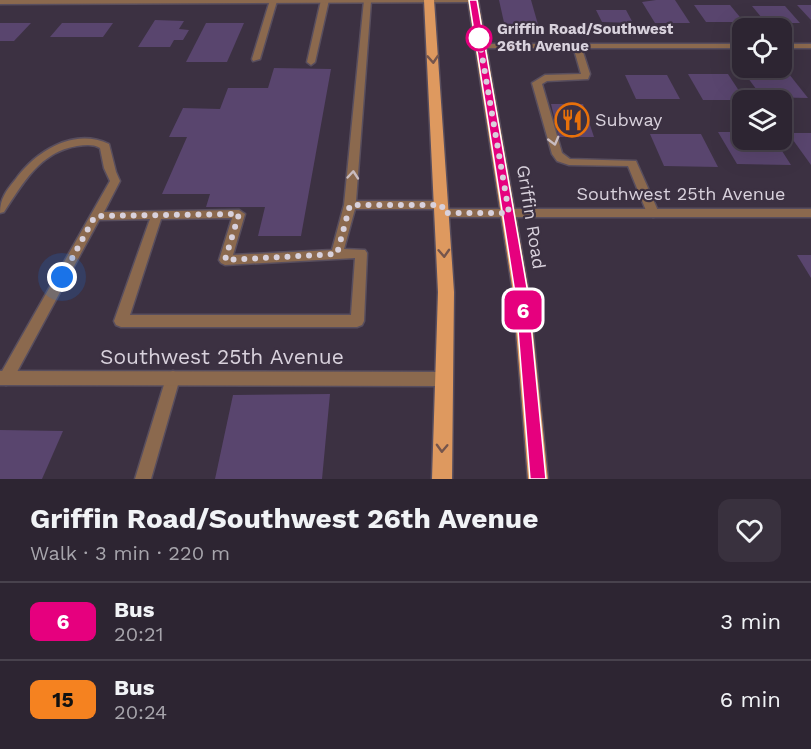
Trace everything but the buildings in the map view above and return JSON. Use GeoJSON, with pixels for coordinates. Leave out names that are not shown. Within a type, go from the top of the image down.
{"type":"FeatureCollection","features":[{"type":"Feature","properties":{"kind":"main road"},"geometry":{"type":"LineString","coordinates":[[429,0],[446,292],[442,479]]}},
{"type":"Feature","properties":{"kind":"main road","name":"Griffin Road"},"geometry":{"type":"LineString","coordinates":[[473,0],[522,303],[538,479]]}},
{"type":"Feature","properties":{"kind":"street"},"geometry":{"type":"LineString","coordinates":[[311,62],[325,0]]}},
{"type":"Feature","properties":{"kind":"street"},"geometry":{"type":"LineString","coordinates":[[0,2],[473,0]]}},
{"type":"Feature","properties":{"kind":"street"},"geometry":{"type":"LineString","coordinates":[[256,59],[273,1]]}},
{"type":"Feature","properties":{"kind":"street"},"geometry":{"type":"LineString","coordinates":[[337,254],[350,205],[367,1]]}},
{"type":"Feature","properties":{"kind":"street"},"geometry":{"type":"LineString","coordinates":[[481,46],[732,46]]}},
{"type":"Feature","properties":{"kind":"street"},"geometry":{"type":"LineString","coordinates":[[577,46],[585,77],[545,78],[537,83],[557,154],[561,159],[569,162],[632,163],[653,213]]}},
{"type":"Feature","properties":{"kind":"street"},"geometry":{"type":"LineString","coordinates":[[792,46],[811,46]]}},
{"type":"Feature","properties":{"kind":"street"},"geometry":{"type":"LineString","coordinates":[[0,209],[34,162],[51,149],[68,144],[99,142],[105,146],[108,170],[115,181],[3,378]]}},
{"type":"Feature","properties":{"kind":"street","name":"Southwest 25th Avenue"},"geometry":{"type":"LineString","coordinates":[[350,205],[509,213],[811,213]]}},
{"type":"Feature","properties":{"kind":"street"},"geometry":{"type":"LineString","coordinates":[[95,216],[157,215],[239,214],[225,260],[361,253],[357,321],[121,321],[157,215]]}},
{"type":"Feature","properties":{"kind":"street","name":"Southwest 25th Avenue"},"geometry":{"type":"LineString","coordinates":[[3,378],[444,379]]}},
{"type":"Feature","properties":{"kind":"street"},"geometry":{"type":"LineString","coordinates":[[143,479],[173,378]]}},
{"type":"Feature","properties":{"kind":"bus line","name":"6"},"geometry":{"type":"LineString","coordinates":[[473,0],[521,293],[538,479]]}},
{"type":"Feature","properties":{"kind":"place","name":"Griffin Road/Southwest 26th Avenue"},"geometry":{"type":"Point","coordinates":[479,38]}},
{"type":"Feature","properties":{"kind":"place","name":"Subway"},"geometry":{"type":"Point","coordinates":[572,120]}},
{"type":"Feature","properties":{"kind":"route"},"geometry":{"type":"LineString","coordinates":[[62,277],[95,216],[239,214],[225,260],[337,254],[350,205],[442,205],[443,213],[509,213],[479,38]]}}]}
